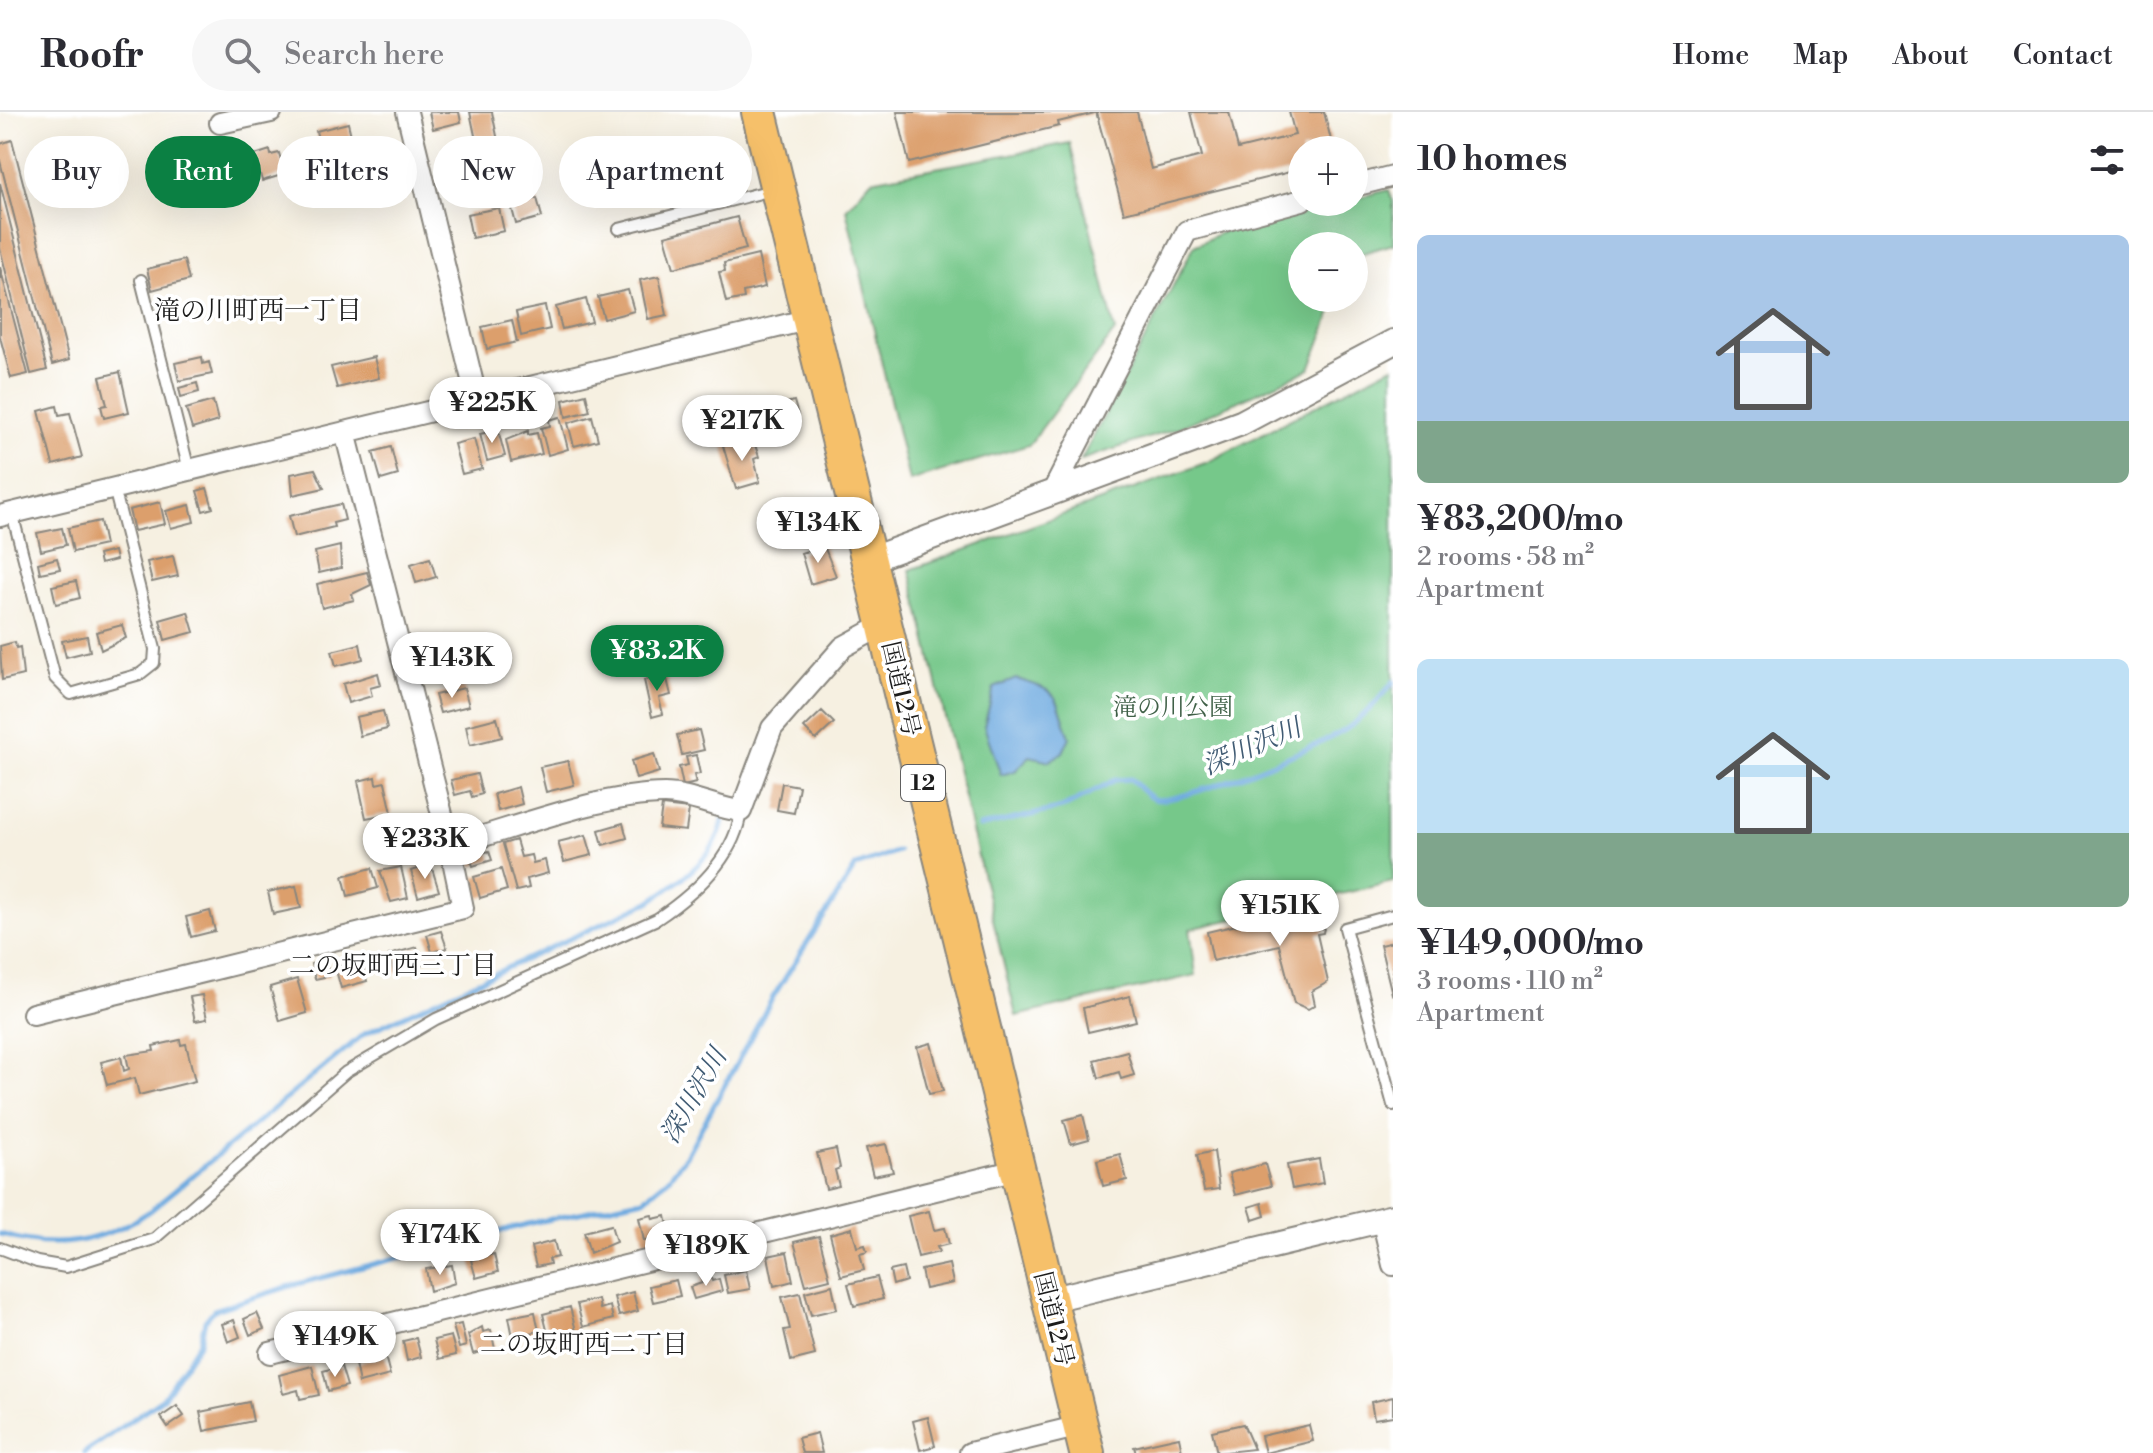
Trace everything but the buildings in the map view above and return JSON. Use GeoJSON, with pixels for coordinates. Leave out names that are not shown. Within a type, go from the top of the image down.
{"type":"FeatureCollection","features":[{"type":"Feature","properties":{"kind":"highway","name":"国道12号"},"geometry":{"type":"LineString","coordinates":[[759,112],[1084,1439]]}},
{"type":"Feature","properties":{"kind":"street"},"geometry":{"type":"LineString","coordinates":[[220,123],[271,112]]}},
{"type":"Feature","properties":{"kind":"street"},"geometry":{"type":"LineString","coordinates":[[407,112],[477,400]]}},
{"type":"Feature","properties":{"kind":"street"},"geometry":{"type":"LineString","coordinates":[[1368,182],[1393,176]]}},
{"type":"Feature","properties":{"kind":"street"},"geometry":{"type":"LineString","coordinates":[[1052,493],[1187,231],[1288,204]]}},
{"type":"Feature","properties":{"kind":"street"},"geometry":{"type":"LineString","coordinates":[[6,515],[810,319]]}},
{"type":"Feature","properties":{"kind":"street"},"geometry":{"type":"LineString","coordinates":[[869,560],[1241,423],[1393,342]]}},
{"type":"Feature","properties":{"kind":"street"},"geometry":{"type":"LineString","coordinates":[[33,1014],[463,908],[345,432]]}},
{"type":"Feature","properties":{"kind":"street"},"geometry":{"type":"LineString","coordinates":[[450,846],[599,805],[663,794],[741,811],[772,728],[843,647],[885,624]]}},
{"type":"Feature","properties":{"kind":"street"},"geometry":{"type":"LineString","coordinates":[[270,1353],[1017,1170]]}},
{"type":"Feature","properties":{"kind":"street"},"geometry":{"type":"LineString","coordinates":[[1048,1300],[1387,1218],[1393,1265]]}},
{"type":"Feature","properties":{"kind":"street"},"geometry":{"type":"LineString","coordinates":[[970,1453],[1084,1439]]}},
{"type":"Feature","properties":{"kind":"lane"},"geometry":{"type":"LineString","coordinates":[[619,229],[778,188]]}},
{"type":"Feature","properties":{"kind":"lane"},"geometry":{"type":"LineString","coordinates":[[141,280],[189,470]]}},
{"type":"Feature","properties":{"kind":"lane"},"geometry":{"type":"LineString","coordinates":[[6,515],[55,678],[71,694],[140,674],[154,663],[155,649],[114,488]]}},
{"type":"Feature","properties":{"kind":"lane"},"geometry":{"type":"LineString","coordinates":[[0,1248],[37,1262],[66,1267],[154,1239],[346,1072],[436,1019],[657,919],[683,901],[722,857],[738,831],[741,811]]}},
{"type":"Feature","properties":{"kind":"lane"},"geometry":{"type":"LineString","coordinates":[[1393,915],[1345,928],[1393,1107]]}},
{"type":"Feature","properties":{"kind":"green space"},"geometry":{"type":"Polygon","coordinates":[[[1070,143],[1115,331],[1029,445],[909,481],[846,209],[871,180],[1070,143]]]}},
{"type":"Feature","properties":{"kind":"green space"},"geometry":{"type":"Polygon","coordinates":[[[1389,190],[1393,202],[1393,244],[1368,252],[1368,232],[1288,232],[1288,312],[1332,312],[1310,369],[1178,428],[1081,460],[1194,246],[1238,224],[1288,213],[1288,216],[1368,216],[1368,195],[1389,190]]]}},
{"type":"Feature","properties":{"kind":"green space","name":"滝の川公園"},"geometry":{"type":"Polygon","coordinates":[[[1393,366],[1393,882],[1190,929],[1196,975],[1016,1016],[910,570],[1208,462],[1393,366]]]}},
{"type":"Feature","properties":{"kind":"water"},"geometry":{"type":"Polygon","coordinates":[[[1016,679],[1042,688],[1055,697],[1070,737],[1063,752],[1050,761],[1030,756],[1015,771],[1001,775],[984,726],[994,688],[1016,679]]]}},
{"type":"Feature","properties":{"kind":"waterway","name":"深川沢川"},"geometry":{"type":"LineString","coordinates":[[979,827],[1062,808],[1115,780],[1131,779],[1154,799],[1167,799],[1217,785],[1280,761],[1345,730],[1359,720],[1393,682]]}},
{"type":"Feature","properties":{"kind":"waterway"},"geometry":{"type":"LineString","coordinates":[[0,1234],[59,1243],[96,1237],[132,1222],[150,1211],[364,1034],[661,894],[705,857],[723,820]]}},
{"type":"Feature","properties":{"kind":"waterway","name":"深川沢川"},"geometry":{"type":"LineString","coordinates":[[84,1453],[163,1398],[200,1342],[205,1321],[214,1310],[297,1284],[528,1224],[644,1199],[668,1179],[686,1156],[773,997],[856,866],[898,851]]}},
{"type":"Feature","properties":{"kind":"district","name":"滝の川町西一丁目"},"geometry":{"type":"Point","coordinates":[258,311]}},
{"type":"Feature","properties":{"kind":"district","name":"二の坂町西三丁目"},"geometry":{"type":"Point","coordinates":[393,966]}},
{"type":"Feature","properties":{"kind":"district","name":"二の坂町西二丁目"},"geometry":{"type":"Point","coordinates":[584,1345]}}]}
